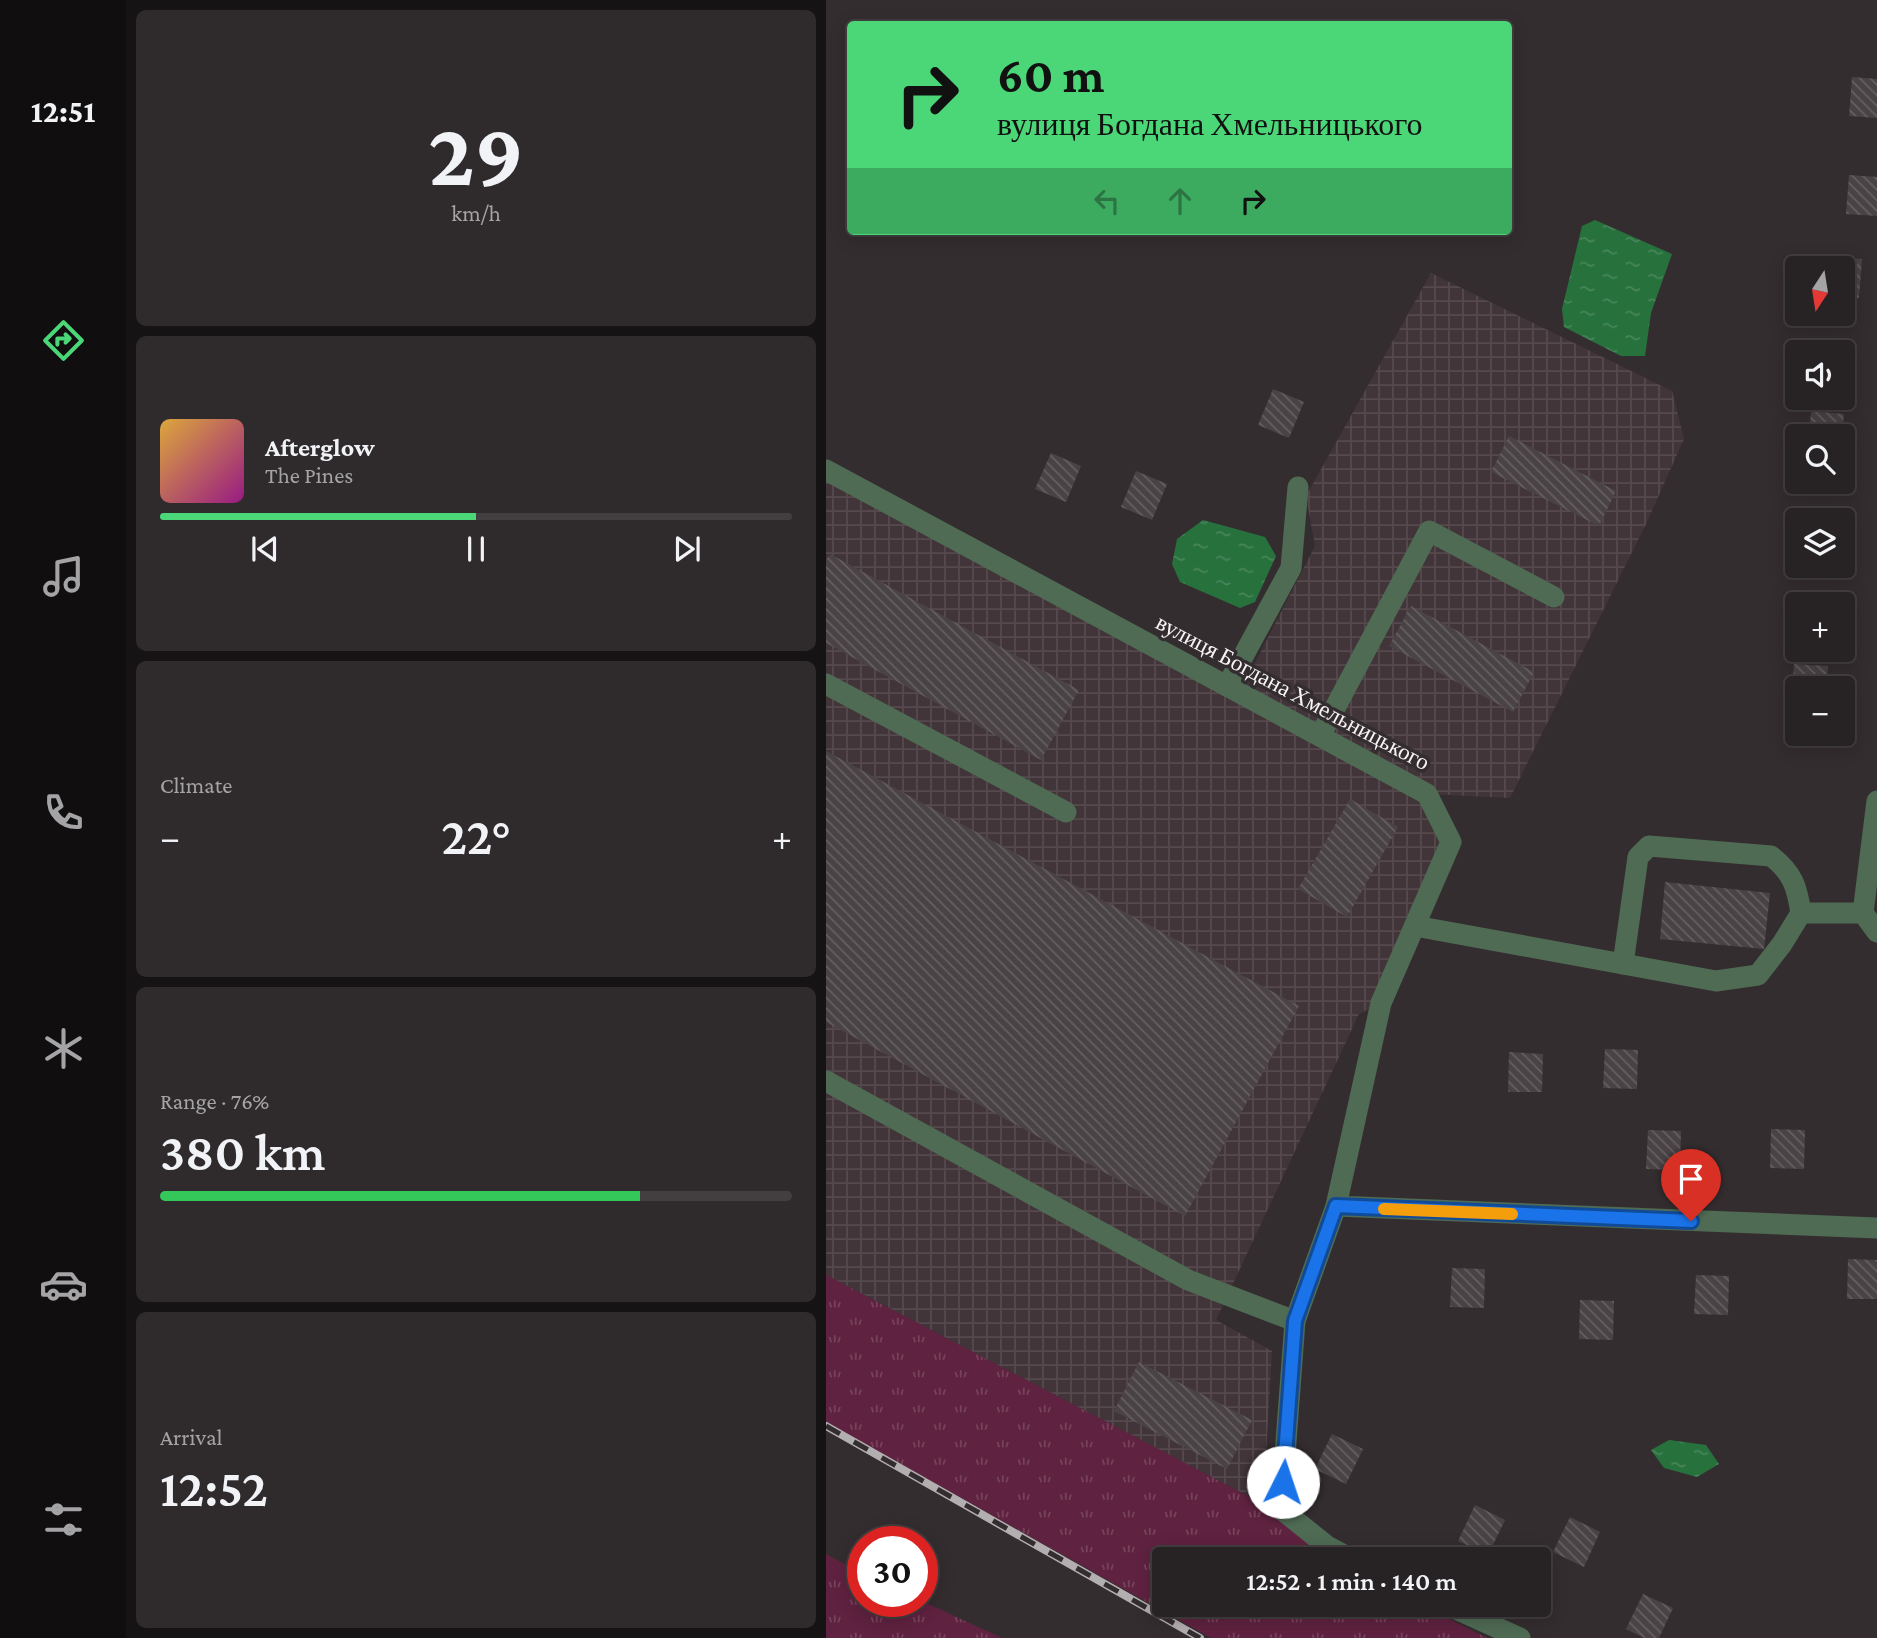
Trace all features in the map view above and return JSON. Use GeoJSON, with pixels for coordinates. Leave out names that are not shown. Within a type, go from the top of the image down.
{"type":"FeatureCollection","features":[{"type":"Feature","properties":{"kind":"street","name":"вулиця Богдана Хмельницького"},"geometry":{"type":"LineString","coordinates":[[826,471],[1427,794],[1451,842],[1381,1003],[1336,1206],[1295,1321],[1281,1509],[1329,1547]]}},
{"type":"Feature","properties":{"kind":"street"},"geometry":{"type":"LineString","coordinates":[[1227,686],[1291,568],[1298,487]]}},
{"type":"Feature","properties":{"kind":"street"},"geometry":{"type":"LineString","coordinates":[[1320,736],[1429,531],[1554,597]]}},
{"type":"Feature","properties":{"kind":"street"},"geometry":{"type":"LineString","coordinates":[[826,684],[1066,813]]}},
{"type":"Feature","properties":{"kind":"street"},"geometry":{"type":"LineString","coordinates":[[1877,802],[1863,914],[1877,932]]}},
{"type":"Feature","properties":{"kind":"street"},"geometry":{"type":"LineString","coordinates":[[1415,926],[1716,981],[1758,975],[1801,913],[1798,890],[1786,868],[1771,856],[1649,846],[1638,857],[1623,964]]}},
{"type":"Feature","properties":{"kind":"street"},"geometry":{"type":"LineString","coordinates":[[1801,913],[1863,914]]}},
{"type":"Feature","properties":{"kind":"street"},"geometry":{"type":"LineString","coordinates":[[826,1081],[1188,1280],[1295,1321]]}},
{"type":"Feature","properties":{"kind":"street"},"geometry":{"type":"LineString","coordinates":[[1336,1206],[1877,1228]]}},
{"type":"Feature","properties":{"kind":"street"},"geometry":{"type":"LineString","coordinates":[[1474,1617],[1520,1638]]}},
{"type":"Feature","properties":{"kind":"shaded area"},"geometry":{"type":"Polygon","coordinates":[[[1431,273],[1672,391],[1684,439],[1647,522],[1510,798],[1428,794],[1451,842],[1381,1003],[1359,1014],[1216,1320],[1272,1351],[1266,1455],[1248,1496],[826,1275],[826,470],[1240,692],[1315,546],[1306,496],[1431,273]]]}},
{"type":"Feature","properties":{"kind":"green space"},"geometry":{"type":"Polygon","coordinates":[[[826,1275],[1265,1503],[1297,1535],[1318,1547],[1152,1547],[1152,1605],[826,1422],[826,1275]]]}},
{"type":"Feature","properties":{"kind":"green space"},"geometry":{"type":"Polygon","coordinates":[[[826,1554],[847,1565],[847,1617],[938,1617],[938,1608],[1002,1638],[826,1638],[826,1554]]]}},
{"type":"Feature","properties":{"kind":"green space"},"geometry":{"type":"Polygon","coordinates":[[[1174,1617],[1445,1617],[1487,1638],[1211,1638],[1174,1617]]]}},
{"type":"Feature","properties":{"kind":"water"},"geometry":{"type":"Polygon","coordinates":[[[1595,220],[1672,254],[1651,313],[1645,356],[1621,356],[1564,327],[1562,309],[1582,226],[1595,220]]]}},
{"type":"Feature","properties":{"kind":"water"},"geometry":{"type":"Polygon","coordinates":[[[1203,520],[1265,537],[1276,556],[1255,602],[1240,608],[1180,582],[1172,564],[1177,539],[1203,520]]]}},
{"type":"Feature","properties":{"kind":"water"},"geometry":{"type":"Polygon","coordinates":[[[1669,1440],[1706,1445],[1719,1464],[1697,1477],[1664,1468],[1651,1450],[1669,1440]]]}},
{"type":"Feature","properties":{"kind":"building"},"geometry":{"type":"Polygon","coordinates":[[[1852,77],[1877,79],[1877,118],[1849,116],[1852,77]]]}},
{"type":"Feature","properties":{"kind":"building"},"geometry":{"type":"Polygon","coordinates":[[[1849,175],[1877,177],[1877,216],[1846,214],[1849,175]]]}},
{"type":"Feature","properties":{"kind":"building"},"geometry":{"type":"Polygon","coordinates":[[[1855,259],[1862,259],[1859,298],[1855,298],[1855,259]]]}},
{"type":"Feature","properties":{"kind":"building"},"geometry":{"type":"Polygon","coordinates":[[[1273,389],[1304,402],[1289,438],[1258,425],[1273,389]]]}},
{"type":"Feature","properties":{"kind":"building"},"geometry":{"type":"Polygon","coordinates":[[[1811,411],[1844,414],[1843,424],[1810,424],[1811,411]]]}},
{"type":"Feature","properties":{"kind":"building"},"geometry":{"type":"Polygon","coordinates":[[[1509,436],[1616,491],[1599,526],[1491,472],[1509,436]]]}},
{"type":"Feature","properties":{"kind":"building"},"geometry":{"type":"Polygon","coordinates":[[[1051,453],[1081,466],[1066,502],[1035,489],[1051,453]]]}},
{"type":"Feature","properties":{"kind":"building"},"geometry":{"type":"Polygon","coordinates":[[[1136,471],[1167,484],[1152,520],[1121,507],[1136,471]]]}},
{"type":"Feature","properties":{"kind":"building"},"geometry":{"type":"Polygon","coordinates":[[[830,554],[1079,690],[1041,760],[826,643],[826,560],[830,554]]]}},
{"type":"Feature","properties":{"kind":"building"},"geometry":{"type":"Polygon","coordinates":[[[1411,606],[1534,672],[1513,712],[1389,646],[1411,606]]]}},
{"type":"Feature","properties":{"kind":"building"},"geometry":{"type":"Polygon","coordinates":[[[1794,664],[1828,666],[1827,676],[1793,676],[1794,664]]]}},
{"type":"Feature","properties":{"kind":"building"},"geometry":{"type":"Polygon","coordinates":[[[826,751],[1299,1006],[1185,1216],[826,1022],[826,751]]]}},
{"type":"Feature","properties":{"kind":"building"},"geometry":{"type":"Polygon","coordinates":[[[1350,799],[1398,827],[1347,917],[1298,889],[1350,799]]]}},
{"type":"Feature","properties":{"kind":"building"},"geometry":{"type":"Polygon","coordinates":[[[1665,882],[1770,893],[1764,949],[1660,939],[1665,882]]]}},
{"type":"Feature","properties":{"kind":"building"},"geometry":{"type":"Polygon","coordinates":[[[1605,1049],[1638,1050],[1637,1089],[1603,1088],[1605,1049]]]}},
{"type":"Feature","properties":{"kind":"building"},"geometry":{"type":"Polygon","coordinates":[[[1509,1052],[1543,1054],[1542,1092],[1508,1092],[1509,1052]]]}},
{"type":"Feature","properties":{"kind":"building"},"geometry":{"type":"Polygon","coordinates":[[[1771,1129],[1805,1130],[1804,1169],[1770,1168],[1771,1129]]]}},
{"type":"Feature","properties":{"kind":"building"},"geometry":{"type":"Polygon","coordinates":[[[1648,1130],[1681,1131],[1680,1170],[1646,1169],[1648,1130]]]}},
{"type":"Feature","properties":{"kind":"building"},"geometry":{"type":"Polygon","coordinates":[[[1848,1259],[1877,1260],[1877,1299],[1847,1299],[1848,1259]]]}},
{"type":"Feature","properties":{"kind":"building"},"geometry":{"type":"Polygon","coordinates":[[[1452,1268],[1485,1269],[1484,1308],[1450,1307],[1452,1268]]]}},
{"type":"Feature","properties":{"kind":"building"},"geometry":{"type":"Polygon","coordinates":[[[1696,1275],[1729,1276],[1728,1315],[1694,1314],[1696,1275]]]}},
{"type":"Feature","properties":{"kind":"building"},"geometry":{"type":"Polygon","coordinates":[[[1580,1300],[1614,1301],[1613,1340],[1579,1339],[1580,1300]]]}},
{"type":"Feature","properties":{"kind":"building"},"geometry":{"type":"Polygon","coordinates":[[[1139,1362],[1252,1420],[1227,1469],[1114,1411],[1139,1362]]]}},
{"type":"Feature","properties":{"kind":"building"},"geometry":{"type":"Polygon","coordinates":[[[1332,1434],[1363,1449],[1346,1484],[1315,1469],[1332,1434]]]}},
{"type":"Feature","properties":{"kind":"building"},"geometry":{"type":"Polygon","coordinates":[[[1475,1505],[1505,1520],[1492,1547],[1471,1547],[1458,1541],[1475,1505]]]}},
{"type":"Feature","properties":{"kind":"building"},"geometry":{"type":"Polygon","coordinates":[[[1570,1517],[1600,1532],[1584,1567],[1553,1552],[1570,1517]]]}},
{"type":"Feature","properties":{"kind":"building"},"geometry":{"type":"Polygon","coordinates":[[[1643,1594],[1673,1608],[1659,1638],[1644,1638],[1626,1629],[1643,1594]]]}},
{"type":"Feature","properties":{"kind":"railway"},"geometry":{"type":"LineString","coordinates":[[826,1426],[1200,1638]]}},
{"type":"Feature","properties":{"kind":"slow traffic"},"geometry":{"type":"LineString","coordinates":[[1384,1209],[1512,1214]]}},
{"type":"Feature","properties":{"kind":"route"},"geometry":{"type":"LineString","coordinates":[[1283,1482],[1295,1321],[1336,1206],[1691,1221]]}}]}
